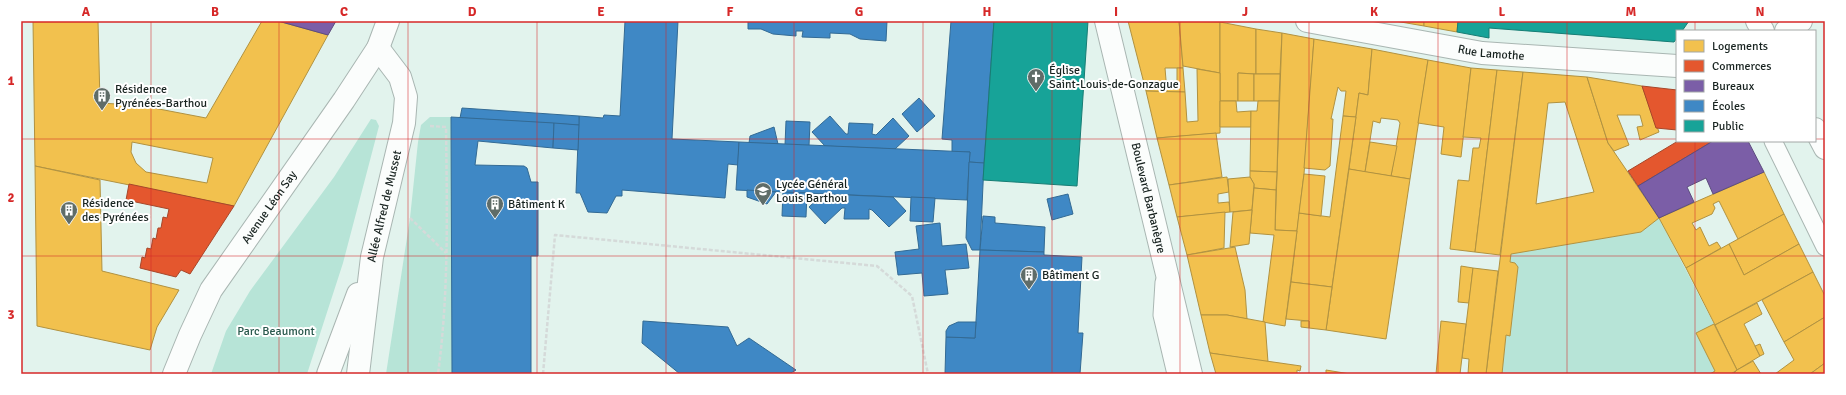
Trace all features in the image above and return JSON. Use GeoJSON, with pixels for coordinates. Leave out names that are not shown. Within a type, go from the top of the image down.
{"type":"FeatureCollection","features":[{"type":"Feature","properties":{"kind":"street","name":"Avenue Léon Say"},"geometry":{"type":"LineString","coordinates":[[174,374],[211,290],[378,48],[388,21]]}},
{"type":"Feature","properties":{"kind":"street","name":"Boulevard Barbanègre"},"geometry":{"type":"LineString","coordinates":[[1106,21],[1191,374]]}},
{"type":"Feature","properties":{"kind":"street","name":"Rue Lamothe"},"geometry":{"type":"LineString","coordinates":[[1307,21],[1482,53],[1676,66]]}},
{"type":"Feature","properties":{"kind":"street"},"geometry":{"type":"LineString","coordinates":[[1757,21],[1762,30]]}},
{"type":"Feature","properties":{"kind":"street"},"geometry":{"type":"LineString","coordinates":[[1788,30],[1801,21]]}},
{"type":"Feature","properties":{"kind":"street","name":"Allée Alfred de Musset"},"geometry":{"type":"LineString","coordinates":[[358,374],[372,257],[404,123],[406,97],[400,77],[378,48]]}},
{"type":"Feature","properties":{"kind":"street"},"geometry":{"type":"LineString","coordinates":[[1816,131],[1825,148]]}},
{"type":"Feature","properties":{"kind":"street"},"geometry":{"type":"LineString","coordinates":[[328,374],[372,257]]}},
{"type":"Feature","properties":{"kind":"lane"},"geometry":{"type":"LineString","coordinates":[[378,48],[398,21]]}},
{"type":"Feature","properties":{"kind":"lane"},"geometry":{"type":"LineString","coordinates":[[1773,142],[1825,247]]}},
{"type":"Feature","properties":{"kind":"lane"},"geometry":{"type":"LineString","coordinates":[[1165,269],[1162,315],[1176,374]]}},
{"type":"Feature","properties":{"kind":"path"},"geometry":{"type":"LineString","coordinates":[[404,123],[446,127],[447,254],[438,374]]}},
{"type":"Feature","properties":{"kind":"path"},"geometry":{"type":"LineString","coordinates":[[410,218],[447,254]]}},
{"type":"Feature","properties":{"kind":"path"},"geometry":{"type":"LineString","coordinates":[[543,374],[555,235],[877,266],[912,296],[928,374]]}},
{"type":"Feature","properties":{"kind":"green space"},"geometry":{"type":"Polygon","coordinates":[[[430,117],[451,117],[452,374],[386,374],[410,218],[418,142],[421,125],[430,117]]]}},
{"type":"Feature","properties":{"kind":"green space","name":"Parc Beaumont"},"geometry":{"type":"Polygon","coordinates":[[[371,119],[376,120],[379,126],[343,263],[307,374],[211,374],[226,331],[250,291],[334,177],[371,119]]]}},
{"type":"Feature","properties":{"kind":"green space"},"geometry":{"type":"Polygon","coordinates":[[[1659,218],[1714,324],[1697,334],[1715,371],[1710,374],[1502,374],[1506,335],[1510,336],[1518,268],[1515,263],[1510,262],[1511,254],[1641,232],[1659,218]]]}},
{"type":"Feature","properties":{"kind":"building: Logements","name":"Résidence Pyrénées-Barthou"},"geometry":{"type":"Polygon","coordinates":[[[33,21],[98,21],[100,103],[117,104],[117,101],[206,118],[262,21],[278,21],[328,35],[234,206],[35,166],[33,21]],[[132,142],[131,152],[136,163],[146,172],[207,183],[213,158],[132,142]]]}},
{"type":"Feature","properties":{"kind":"building: Logements"},"geometry":{"type":"Polygon","coordinates":[[[1128,21],[1179,21],[1183,68],[1165,68],[1167,92],[1146,91],[1128,21]]]}},
{"type":"Feature","properties":{"kind":"building: Logements"},"geometry":{"type":"Polygon","coordinates":[[[1179,21],[1220,22],[1220,73],[1183,66],[1179,21]]]}},
{"type":"Feature","properties":{"kind":"building: Logements"},"geometry":{"type":"Polygon","coordinates":[[[1395,21],[1424,21],[1424,26],[1395,21]]]}},
{"type":"Feature","properties":{"kind":"building: Logements"},"geometry":{"type":"Polygon","coordinates":[[[1424,21],[1458,21],[1457,32],[1424,26],[1424,21]]]}},
{"type":"Feature","properties":{"kind":"building: Logements"},"geometry":{"type":"Polygon","coordinates":[[[1220,22],[1256,29],[1256,74],[1238,73],[1238,101],[1220,101],[1220,22]]]}},
{"type":"Feature","properties":{"kind":"building: Logements"},"geometry":{"type":"Polygon","coordinates":[[[1256,29],[1282,33],[1280,74],[1256,74],[1256,29]]]}},
{"type":"Feature","properties":{"kind":"building: Logements"},"geometry":{"type":"Polygon","coordinates":[[[1282,33],[1314,39],[1304,174],[1297,231],[1275,230],[1282,33]]]}},
{"type":"Feature","properties":{"kind":"building: Logements"},"geometry":{"type":"Polygon","coordinates":[[[1314,39],[1372,49],[1368,95],[1359,93],[1356,117],[1343,116],[1346,91],[1341,91],[1338,87],[1331,119],[1333,119],[1330,166],[1325,170],[1304,168],[1314,39]]]}},
{"type":"Feature","properties":{"kind":"building: Logements"},"geometry":{"type":"Polygon","coordinates":[[[1372,49],[1428,60],[1410,179],[1391,176],[1400,123],[1398,120],[1381,118],[1380,123],[1373,121],[1365,172],[1349,169],[1359,93],[1368,95],[1372,49]]]}},
{"type":"Feature","properties":{"kind":"building: Logements"},"geometry":{"type":"Polygon","coordinates":[[[1428,60],[1471,68],[1461,157],[1441,154],[1444,127],[1418,123],[1428,60]]]}},
{"type":"Feature","properties":{"kind":"building: Logements"},"geometry":{"type":"Polygon","coordinates":[[[1177,68],[1183,68],[1185,92],[1167,92],[1166,83],[1177,82],[1177,68]]]}},
{"type":"Feature","properties":{"kind":"building: Logements"},"geometry":{"type":"Polygon","coordinates":[[[1471,68],[1497,70],[1475,252],[1450,249],[1458,180],[1469,181],[1473,148],[1479,148],[1481,138],[1463,137],[1471,68]]]}},
{"type":"Feature","properties":{"kind":"building: Logements"},"geometry":{"type":"Polygon","coordinates":[[[1197,69],[1220,73],[1220,133],[1157,138],[1146,91],[1185,92],[1187,122],[1198,121],[1197,69]]]}},
{"type":"Feature","properties":{"kind":"building: Logements"},"geometry":{"type":"Polygon","coordinates":[[[1497,70],[1523,72],[1500,255],[1475,252],[1497,70]]]}},
{"type":"Feature","properties":{"kind":"building: Logements"},"geometry":{"type":"Polygon","coordinates":[[[1523,72],[1587,77],[1608,143],[1659,218],[1641,232],[1511,254],[1510,262],[1515,263],[1518,267],[1510,336],[1506,335],[1502,374],[1486,374],[1523,72]],[[1565,102],[1548,103],[1536,204],[1594,192],[1565,102]]]}},
{"type":"Feature","properties":{"kind":"building: Logements"},"geometry":{"type":"Polygon","coordinates":[[[1238,73],[1254,74],[1254,101],[1238,101],[1238,73]]]}},
{"type":"Feature","properties":{"kind":"building: Logements"},"geometry":{"type":"Polygon","coordinates":[[[1254,74],[1280,74],[1279,101],[1254,101],[1254,74]]]}},
{"type":"Feature","properties":{"kind":"building: Logements"},"geometry":{"type":"Polygon","coordinates":[[[1587,77],[1642,86],[1659,132],[1640,140],[1637,127],[1643,126],[1640,115],[1617,115],[1629,145],[1614,151],[1608,143],[1587,77]]]}},
{"type":"Feature","properties":{"kind":"building: Logements"},"geometry":{"type":"Polygon","coordinates":[[[1220,101],[1236,101],[1237,112],[1251,111],[1251,127],[1220,127],[1220,101]]]}},
{"type":"Feature","properties":{"kind":"building: Logements"},"geometry":{"type":"Polygon","coordinates":[[[1258,101],[1279,101],[1277,172],[1250,171],[1251,111],[1257,111],[1258,101]]]}},
{"type":"Feature","properties":{"kind":"building: Logements"},"geometry":{"type":"Polygon","coordinates":[[[1343,116],[1356,117],[1332,287],[1291,282],[1299,213],[1330,217],[1343,116]]]}},
{"type":"Feature","properties":{"kind":"building: Logements"},"geometry":{"type":"Polygon","coordinates":[[[1216,133],[1222,177],[1169,185],[1157,138],[1216,133]]]}},
{"type":"Feature","properties":{"kind":"building: Logements"},"geometry":{"type":"Polygon","coordinates":[[[1370,142],[1397,146],[1391,176],[1365,172],[1370,142]]]}},
{"type":"Feature","properties":{"kind":"building: Logements","name":"Résidence des Pyrénées"},"geometry":{"type":"Polygon","coordinates":[[[35,166],[100,180],[102,271],[179,290],[157,327],[150,350],[37,326],[35,166]]]}},
{"type":"Feature","properties":{"kind":"building: Logements"},"geometry":{"type":"Polygon","coordinates":[[[1349,169],[1410,179],[1386,339],[1326,330],[1349,169]]]}},
{"type":"Feature","properties":{"kind":"building: Logements"},"geometry":{"type":"Polygon","coordinates":[[[1250,171],[1277,172],[1276,190],[1254,188],[1254,184],[1250,177],[1250,171]]]}},
{"type":"Feature","properties":{"kind":"building: Logements"},"geometry":{"type":"Polygon","coordinates":[[[1764,172],[1784,214],[1738,239],[1719,201],[1713,204],[1715,208],[1712,214],[1692,223],[1696,230],[1700,227],[1709,246],[1717,242],[1721,248],[1686,268],[1659,218],[1764,172]]]}},
{"type":"Feature","properties":{"kind":"building: Logements"},"geometry":{"type":"Polygon","coordinates":[[[1304,174],[1325,176],[1321,216],[1299,213],[1304,174]]]}},
{"type":"Feature","properties":{"kind":"building: Logements"},"geometry":{"type":"Polygon","coordinates":[[[1227,177],[1229,192],[1218,194],[1218,203],[1229,202],[1230,212],[1177,217],[1169,185],[1227,177]]]}},
{"type":"Feature","properties":{"kind":"building: Logements"},"geometry":{"type":"Polygon","coordinates":[[[1250,177],[1254,184],[1252,210],[1230,212],[1228,179],[1250,177]]]}},
{"type":"Feature","properties":{"kind":"building: Logements"},"geometry":{"type":"Polygon","coordinates":[[[1254,188],[1276,190],[1275,230],[1297,231],[1285,326],[1263,322],[1274,235],[1250,233],[1254,188]]]}},
{"type":"Feature","properties":{"kind":"building: Logements"},"geometry":{"type":"Polygon","coordinates":[[[1252,210],[1249,244],[1230,247],[1233,212],[1252,210]]]}},
{"type":"Feature","properties":{"kind":"building: Logements"},"geometry":{"type":"Polygon","coordinates":[[[1225,212],[1224,248],[1187,255],[1177,217],[1225,212]]]}},
{"type":"Feature","properties":{"kind":"building: Logements"},"geometry":{"type":"Polygon","coordinates":[[[1784,214],[1799,244],[1744,275],[1729,244],[1784,214]]]}},
{"type":"Feature","properties":{"kind":"building: Logements"},"geometry":{"type":"Polygon","coordinates":[[[1729,244],[1744,275],[1799,244],[1813,272],[1715,325],[1686,268],[1729,244]]]}},
{"type":"Feature","properties":{"kind":"building: Logements"},"geometry":{"type":"Polygon","coordinates":[[[1235,247],[1245,290],[1247,319],[1227,315],[1201,315],[1187,255],[1235,247]]]}},
{"type":"Feature","properties":{"kind":"building: Logements"},"geometry":{"type":"Polygon","coordinates":[[[1461,266],[1473,268],[1469,303],[1458,302],[1461,266]]]}},
{"type":"Feature","properties":{"kind":"building: Logements"},"geometry":{"type":"Polygon","coordinates":[[[1473,268],[1498,271],[1486,374],[1468,374],[1469,359],[1462,358],[1473,268]]]}},
{"type":"Feature","properties":{"kind":"building: Logements"},"geometry":{"type":"Polygon","coordinates":[[[1813,272],[1825,296],[1825,317],[1784,342],[1762,300],[1813,272]]]}},
{"type":"Feature","properties":{"kind":"building: Logements"},"geometry":{"type":"Polygon","coordinates":[[[1291,282],[1332,287],[1326,330],[1309,328],[1309,321],[1286,319],[1291,282]]]}},
{"type":"Feature","properties":{"kind":"building: Logements"},"geometry":{"type":"Polygon","coordinates":[[[1757,303],[1762,314],[1744,324],[1760,356],[1737,370],[1715,325],[1757,303]]]}},
{"type":"Feature","properties":{"kind":"building: Logements"},"geometry":{"type":"Polygon","coordinates":[[[1201,315],[1227,315],[1265,322],[1268,362],[1210,353],[1201,315]]]}},
{"type":"Feature","properties":{"kind":"building: Logements"},"geometry":{"type":"Polygon","coordinates":[[[1825,317],[1825,363],[1810,374],[1775,374],[1794,360],[1784,342],[1825,317]]]}},
{"type":"Feature","properties":{"kind":"building: Logements"},"geometry":{"type":"Polygon","coordinates":[[[1301,321],[1309,321],[1309,328],[1301,327],[1301,321]]]}},
{"type":"Feature","properties":{"kind":"building: Logements"},"geometry":{"type":"Polygon","coordinates":[[[1441,321],[1466,324],[1460,374],[1436,374],[1441,321]]]}},
{"type":"Feature","properties":{"kind":"building: Logements"},"geometry":{"type":"Polygon","coordinates":[[[1714,324],[1737,370],[1731,374],[1710,374],[1715,371],[1696,333],[1714,324]]]}},
{"type":"Feature","properties":{"kind":"building: Logements"},"geometry":{"type":"Polygon","coordinates":[[[1760,344],[1764,354],[1760,356],[1755,346],[1760,344]]]}},
{"type":"Feature","properties":{"kind":"building: Logements"},"geometry":{"type":"Polygon","coordinates":[[[1210,353],[1301,366],[1300,371],[1297,370],[1297,374],[1216,374],[1210,353]]]}},
{"type":"Feature","properties":{"kind":"building: Logements"},"geometry":{"type":"Polygon","coordinates":[[[1753,361],[1761,374],[1733,374],[1737,370],[1753,361]]]}},
{"type":"Feature","properties":{"kind":"building: Logements"},"geometry":{"type":"Polygon","coordinates":[[[1825,363],[1825,374],[1810,374],[1825,363]]]}},
{"type":"Feature","properties":{"kind":"building: Logements"},"geometry":{"type":"Polygon","coordinates":[[[1326,370],[1350,374],[1326,374],[1326,370]]]}},
{"type":"Feature","properties":{"kind":"building: Commerces"},"geometry":{"type":"Polygon","coordinates":[[[1642,86],[1676,90],[1676,130],[1656,128],[1642,86]]]}},
{"type":"Feature","properties":{"kind":"building: Commerces"},"geometry":{"type":"Polygon","coordinates":[[[1676,142],[1711,142],[1638,186],[1628,171],[1676,142]]]}},
{"type":"Feature","properties":{"kind":"building: Commerces"},"geometry":{"type":"Polygon","coordinates":[[[129,184],[234,206],[190,274],[181,270],[176,277],[140,268],[142,257],[145,258],[147,248],[151,249],[153,238],[156,239],[158,228],[161,228],[163,217],[167,218],[169,209],[126,200],[129,184]]]}},
{"type":"Feature","properties":{"kind":"building: Bureaux"},"geometry":{"type":"Polygon","coordinates":[[[278,21],[336,21],[328,35],[278,21]]]}},
{"type":"Feature","properties":{"kind":"building: Bureaux"},"geometry":{"type":"Polygon","coordinates":[[[1711,142],[1749,142],[1764,172],[1713,194],[1706,178],[1687,187],[1694,202],[1659,218],[1638,186],[1711,142]]]}},
{"type":"Feature","properties":{"kind":"building: Écoles"},"geometry":{"type":"Polygon","coordinates":[[[625,21],[678,21],[672,139],[739,142],[738,165],[728,164],[725,198],[622,190],[622,196],[616,196],[607,213],[588,212],[580,193],[576,193],[579,116],[603,118],[604,115],[620,116],[625,21]]]}},
{"type":"Feature","properties":{"kind":"building: Écoles"},"geometry":{"type":"Polygon","coordinates":[[[748,21],[887,21],[886,41],[860,39],[850,34],[830,33],[830,38],[802,37],[803,31],[796,31],[796,36],[773,34],[761,29],[748,29],[748,21]]]}},
{"type":"Feature","properties":{"kind":"building: Écoles"},"geometry":{"type":"Polygon","coordinates":[[[951,21],[994,21],[984,163],[969,162],[970,152],[952,152],[952,140],[942,139],[951,21]]]}},
{"type":"Feature","properties":{"kind":"building: Écoles"},"geometry":{"type":"Polygon","coordinates":[[[919,98],[935,116],[917,132],[902,114],[919,98]]]}},
{"type":"Feature","properties":{"kind":"building: Écoles"},"geometry":{"type":"Polygon","coordinates":[[[462,108],[579,116],[579,125],[460,118],[462,108]]]}},
{"type":"Feature","properties":{"kind":"building: Écoles"},"geometry":{"type":"Polygon","coordinates":[[[830,116],[846,134],[848,134],[849,123],[873,124],[872,134],[876,135],[893,118],[909,136],[895,149],[825,146],[812,132],[830,116]]]}},
{"type":"Feature","properties":{"kind":"building: Écoles","name":"Bâtiment K"},"geometry":{"type":"Polygon","coordinates":[[[451,117],[554,123],[553,148],[478,141],[475,165],[524,166],[527,168],[531,182],[538,182],[538,256],[531,256],[531,374],[452,374],[451,117]]]}},
{"type":"Feature","properties":{"kind":"building: Écoles"},"geometry":{"type":"Polygon","coordinates":[[[786,121],[810,122],[809,146],[785,145],[786,121]]]}},
{"type":"Feature","properties":{"kind":"building: Écoles"},"geometry":{"type":"Polygon","coordinates":[[[554,123],[579,125],[578,150],[553,148],[554,123]]]}},
{"type":"Feature","properties":{"kind":"building: Écoles"},"geometry":{"type":"Polygon","coordinates":[[[774,127],[778,144],[749,143],[750,136],[774,127]]]}},
{"type":"Feature","properties":{"kind":"building: Écoles"},"geometry":{"type":"Polygon","coordinates":[[[739,142],[970,152],[967,200],[736,190],[739,142]]]}},
{"type":"Feature","properties":{"kind":"building: Écoles"},"geometry":{"type":"Polygon","coordinates":[[[969,162],[984,163],[980,250],[972,250],[966,238],[969,162]]]}},
{"type":"Feature","properties":{"kind":"building: Écoles"},"geometry":{"type":"Polygon","coordinates":[[[747,190],[776,192],[767,204],[747,197],[747,190]]]}},
{"type":"Feature","properties":{"kind":"building: Écoles"},"geometry":{"type":"Polygon","coordinates":[[[783,192],[807,193],[806,217],[782,216],[783,192]]]}},
{"type":"Feature","properties":{"kind":"building: Écoles"},"geometry":{"type":"Polygon","coordinates":[[[823,194],[893,197],[906,211],[889,227],[872,210],[869,209],[869,219],[844,219],[845,208],[842,208],[825,224],[809,207],[823,194]]]}},
{"type":"Feature","properties":{"kind":"building: Écoles"},"geometry":{"type":"Polygon","coordinates":[[[1068,194],[1073,214],[1052,220],[1047,199],[1068,194]]]}},
{"type":"Feature","properties":{"kind":"building: Écoles"},"geometry":{"type":"Polygon","coordinates":[[[911,197],[935,198],[933,222],[910,221],[911,197]]]}},
{"type":"Feature","properties":{"kind":"building: Écoles"},"geometry":{"type":"Polygon","coordinates":[[[983,216],[995,217],[995,223],[1045,227],[1044,252],[980,250],[983,216]]]}},
{"type":"Feature","properties":{"kind":"building: Écoles"},"geometry":{"type":"Polygon","coordinates":[[[940,223],[942,246],[966,244],[969,268],[945,270],[948,294],[924,296],[922,273],[898,275],[895,252],[919,249],[916,226],[940,223]]]}},
{"type":"Feature","properties":{"kind":"building: Écoles","name":"Bâtiment G"},"geometry":{"type":"Polygon","coordinates":[[[980,250],[1044,252],[1044,255],[1082,257],[1078,333],[1083,333],[1080,374],[945,374],[946,337],[975,338],[980,250]]]}},
{"type":"Feature","properties":{"kind":"building: Écoles"},"geometry":{"type":"Polygon","coordinates":[[[643,321],[728,327],[737,346],[749,338],[796,370],[789,374],[680,374],[642,343],[643,321]]]}},
{"type":"Feature","properties":{"kind":"building: Écoles"},"geometry":{"type":"Polygon","coordinates":[[[958,322],[976,322],[975,338],[946,337],[946,331],[949,326],[958,322]]]}},
{"type":"Feature","properties":{"kind":"building: Public","name":"Église Saint-Louis-de-Gonzague"},"geometry":{"type":"Polygon","coordinates":[[[994,21],[1088,21],[1077,186],[983,180],[994,21]]]}},
{"type":"Feature","properties":{"kind":"building: Public"},"geometry":{"type":"Polygon","coordinates":[[[1458,21],[1689,21],[1683,30],[1676,30],[1676,39],[1674,42],[1489,28],[1489,38],[1457,32],[1458,21]]]}},
{"type":"Feature","properties":{"kind":"place","name":"Église Saint-Louis-de-Gonzague"},"geometry":{"type":"Point","coordinates":[1036,92]}},
{"type":"Feature","properties":{"kind":"place","name":"Résidence Pyrénées-Barthou"},"geometry":{"type":"Point","coordinates":[102,111]}},
{"type":"Feature","properties":{"kind":"place","name":"Lycée Général Louis Barthou"},"geometry":{"type":"Point","coordinates":[763,206]}},
{"type":"Feature","properties":{"kind":"place","name":"Bâtiment K"},"geometry":{"type":"Point","coordinates":[495,219]}},
{"type":"Feature","properties":{"kind":"place","name":"Résidence des Pyrénées"},"geometry":{"type":"Point","coordinates":[69,225]}},
{"type":"Feature","properties":{"kind":"place","name":"Bâtiment G"},"geometry":{"type":"Point","coordinates":[1029,290]}}]}
